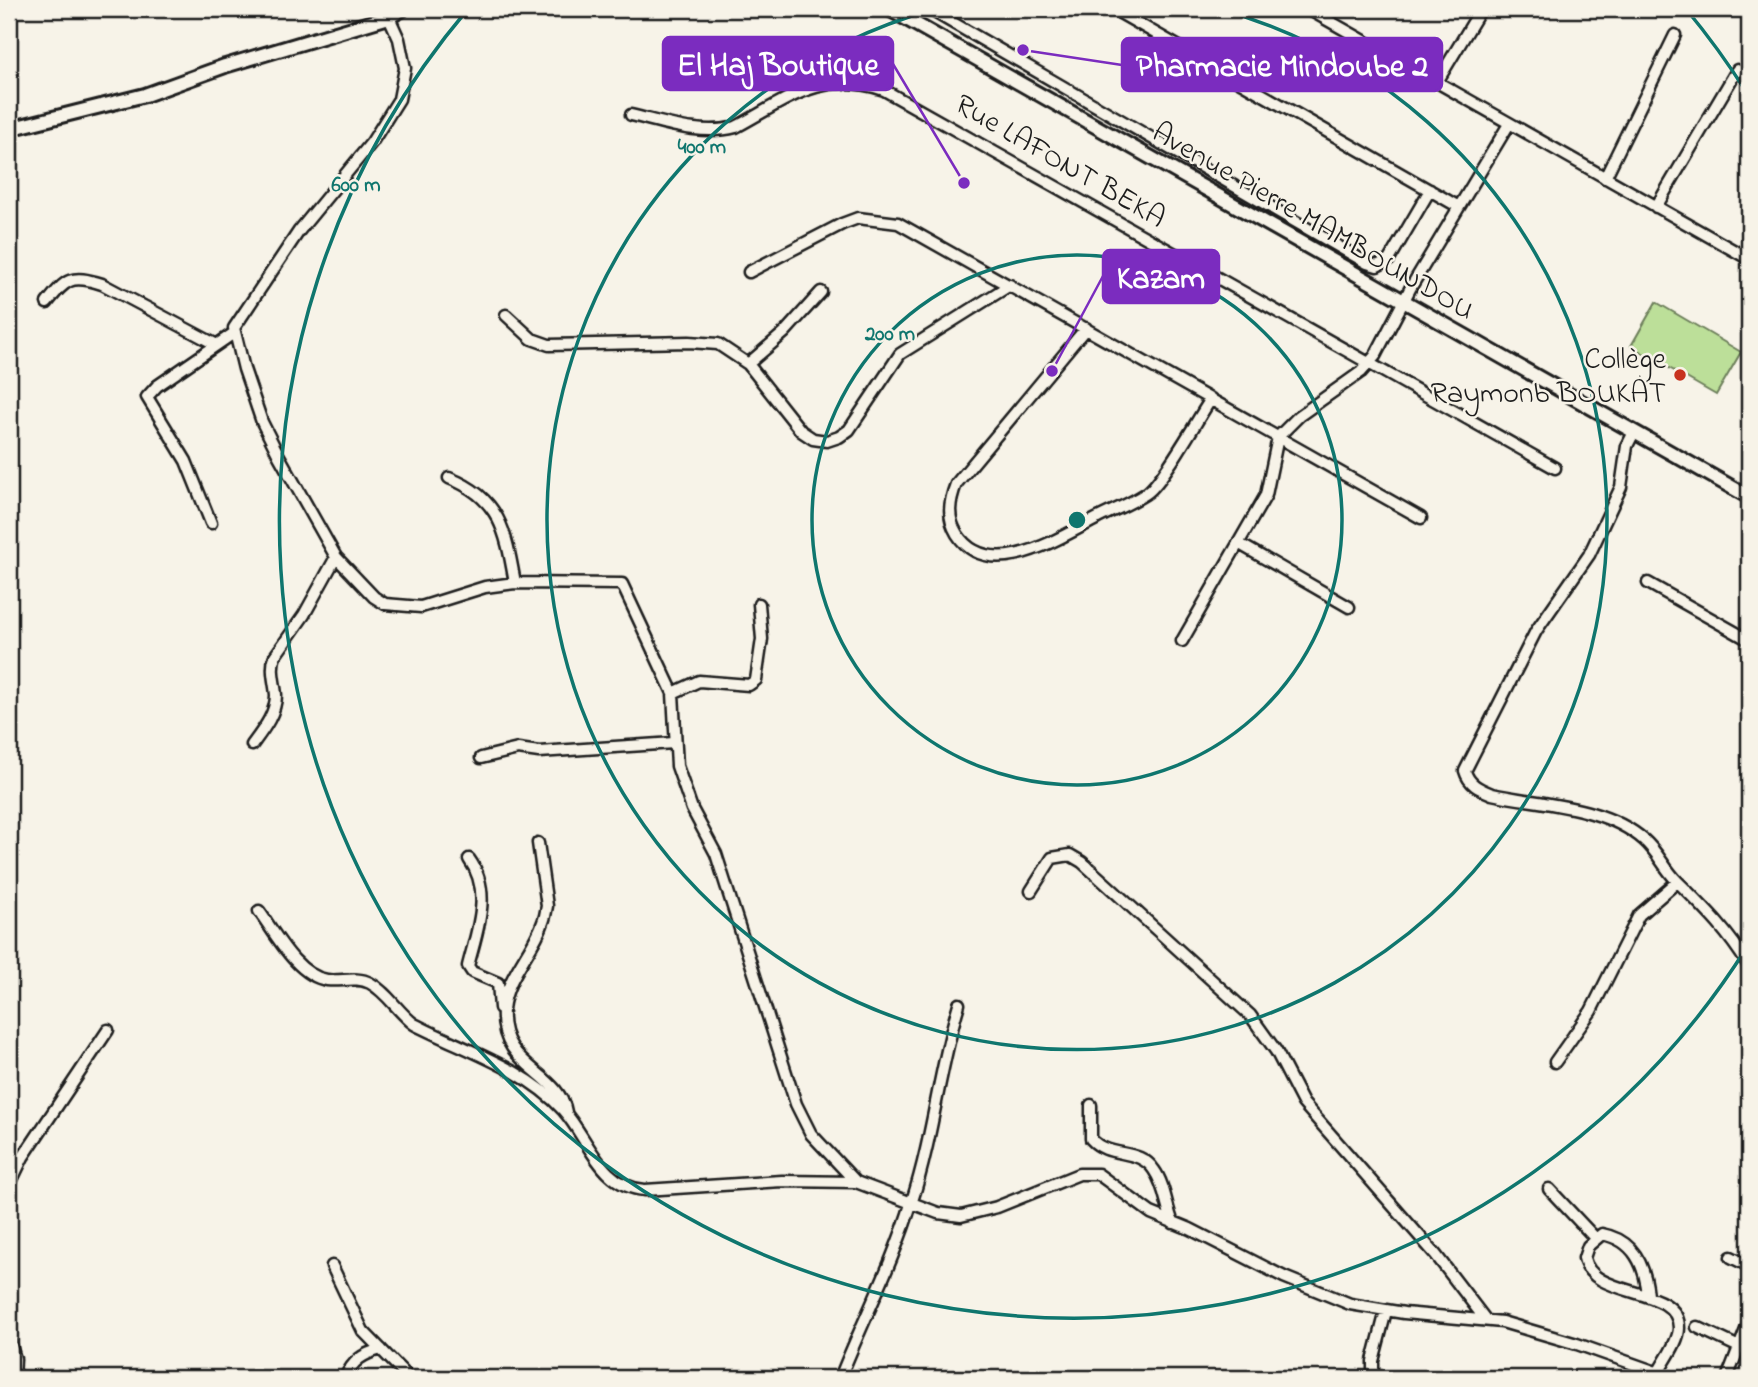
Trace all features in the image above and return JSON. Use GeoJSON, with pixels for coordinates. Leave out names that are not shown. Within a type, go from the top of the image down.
{"type":"FeatureCollection","features":[{"type":"Feature","properties":{"kind":"street"},"geometry":{"type":"LineString","coordinates":[[9,129],[145,95],[215,69],[389,17],[403,9]]}},
{"type":"Feature","properties":{"kind":"street","name":"Avenue Pierre MAMBOUNDOU"},"geometry":{"type":"LineString","coordinates":[[889,9],[1749,498]]}},
{"type":"Feature","properties":{"kind":"street"},"geometry":{"type":"LineString","coordinates":[[929,9],[1367,263],[1377,266],[1389,260],[1430,190]]}},
{"type":"Feature","properties":{"kind":"street"},"geometry":{"type":"LineString","coordinates":[[1113,9],[1460,207]]}},
{"type":"Feature","properties":{"kind":"street"},"geometry":{"type":"LineString","coordinates":[[1308,9],[1749,259]]}},
{"type":"Feature","properties":{"kind":"street"},"geometry":{"type":"LineString","coordinates":[[1437,82],[1481,9]]}},
{"type":"Feature","properties":{"kind":"street"},"geometry":{"type":"LineString","coordinates":[[211,523],[186,461],[147,397],[157,386],[233,333],[239,319],[299,232],[372,142],[399,99],[405,68],[399,39],[389,17]]}},
{"type":"Feature","properties":{"kind":"street"},"geometry":{"type":"LineString","coordinates":[[1605,178],[1675,35]]}},
{"type":"Feature","properties":{"kind":"street"},"geometry":{"type":"LineString","coordinates":[[1656,207],[1737,70]]}},
{"type":"Feature","properties":{"kind":"street","name":"Rue LAFONT BEKA"},"geometry":{"type":"LineString","coordinates":[[631,115],[695,130],[724,130],[736,127],[824,83],[850,81],[876,87],[931,114],[1555,468]]}},
{"type":"Feature","properties":{"kind":"street"},"geometry":{"type":"LineString","coordinates":[[1182,641],[1266,495],[1278,437],[1299,416],[1375,356],[1509,124]]}},
{"type":"Feature","properties":{"kind":"street"},"geometry":{"type":"LineString","coordinates":[[750,272],[842,223],[873,218],[913,230],[1421,518]]}},
{"type":"Feature","properties":{"kind":"street"},"geometry":{"type":"LineString","coordinates":[[47,303],[61,285],[72,279],[84,278],[102,284],[170,323],[215,344]]}},
{"type":"Feature","properties":{"kind":"street"},"geometry":{"type":"LineString","coordinates":[[506,315],[532,339],[544,344],[704,342],[728,349],[748,364],[801,431],[813,439],[827,441],[849,429],[900,354],[1010,285]]}},
{"type":"Feature","properties":{"kind":"street"},"geometry":{"type":"LineString","coordinates":[[748,364],[785,332],[821,292]]}},
{"type":"Feature","properties":{"kind":"street"},"geometry":{"type":"LineString","coordinates":[[1086,328],[956,484],[949,511],[952,527],[962,542],[979,553],[999,557],[1018,555],[1076,530],[1150,491],[1211,399]]}},
{"type":"Feature","properties":{"kind":"street"},"geometry":{"type":"LineString","coordinates":[[233,333],[262,422],[336,557],[374,597],[385,604],[409,607],[434,604],[485,587],[515,583],[622,584],[673,693],[677,766],[692,809],[716,854],[804,1123],[817,1142],[856,1182]]}},
{"type":"Feature","properties":{"kind":"street"},"geometry":{"type":"LineString","coordinates":[[1634,432],[1627,446],[1621,487],[1589,555],[1540,625],[1465,771],[1467,779],[1477,788],[1492,794],[1586,812],[1623,826],[1659,854],[1677,881],[1723,926],[1749,966]]}},
{"type":"Feature","properties":{"kind":"street"},"geometry":{"type":"LineString","coordinates":[[449,478],[470,486],[496,513],[504,531],[515,583]]}},
{"type":"Feature","properties":{"kind":"street"},"geometry":{"type":"LineString","coordinates":[[1238,543],[1349,607]]}},
{"type":"Feature","properties":{"kind":"street"},"geometry":{"type":"LineString","coordinates":[[252,745],[269,721],[274,705],[272,663],[275,656],[295,629],[336,557]]}},
{"type":"Feature","properties":{"kind":"street"},"geometry":{"type":"LineString","coordinates":[[1647,583],[1749,640]]}},
{"type":"Feature","properties":{"kind":"street"},"geometry":{"type":"LineString","coordinates":[[673,693],[699,681],[748,685],[756,680],[762,639],[759,604]]}},
{"type":"Feature","properties":{"kind":"street"},"geometry":{"type":"LineString","coordinates":[[481,758],[518,749],[539,751],[674,743]]}},
{"type":"Feature","properties":{"kind":"street"},"geometry":{"type":"LineString","coordinates":[[538,843],[546,892],[545,916],[513,978],[503,1010],[504,1025],[514,1050],[523,1063],[555,1090],[564,1101],[566,1113]]}},
{"type":"Feature","properties":{"kind":"street"},"geometry":{"type":"LineString","coordinates":[[1031,891],[1052,858],[1070,855],[1082,862],[1235,999],[1264,1032],[1303,1103],[1436,1255],[1485,1319]]}},
{"type":"Feature","properties":{"kind":"street"},"geometry":{"type":"LineString","coordinates":[[469,859],[482,890],[480,917],[468,966],[472,972],[498,983],[500,1008],[503,1010]]}},
{"type":"Feature","properties":{"kind":"street"},"geometry":{"type":"LineString","coordinates":[[1555,1062],[1591,1011],[1639,915],[1677,881]]}},
{"type":"Feature","properties":{"kind":"street"},"geometry":{"type":"LineString","coordinates":[[259,911],[292,955],[312,975],[330,981],[355,979],[373,984],[414,1024],[529,1081],[566,1113],[608,1174],[617,1183],[637,1190],[692,1189],[782,1181],[856,1182],[948,1215],[961,1216],[997,1207],[1054,1182],[1089,1173],[1105,1178],[1142,1208],[1284,1277],[1350,1304],[1386,1311],[1485,1319],[1577,1344],[1673,1378]]}},
{"type":"Feature","properties":{"kind":"street"},"geometry":{"type":"LineString","coordinates":[[840,1378],[912,1203],[926,1153],[943,1058],[959,1004]]}},
{"type":"Feature","properties":{"kind":"street"},"geometry":{"type":"LineString","coordinates":[[9,1186],[23,1157],[108,1030]]}},
{"type":"Feature","properties":{"kind":"street"},"geometry":{"type":"LineString","coordinates":[[1091,1105],[1091,1139],[1109,1151],[1135,1155],[1149,1163],[1162,1186],[1173,1223]]}},
{"type":"Feature","properties":{"kind":"street"},"geometry":{"type":"LineString","coordinates":[[1549,1189],[1595,1237]]}},
{"type":"Feature","properties":{"kind":"street"},"geometry":{"type":"LineString","coordinates":[[1648,1295],[1644,1270],[1637,1255],[1619,1239],[1602,1234],[1595,1237],[1584,1258],[1586,1268],[1592,1275],[1613,1286],[1648,1295],[1671,1312],[1679,1328],[1658,1373]]}},
{"type":"Feature","properties":{"kind":"street"},"geometry":{"type":"LineString","coordinates":[[1731,1257],[1749,1266]]}},
{"type":"Feature","properties":{"kind":"street"},"geometry":{"type":"LineString","coordinates":[[332,1266],[363,1331],[409,1378]]}},
{"type":"Feature","properties":{"kind":"street"},"geometry":{"type":"LineString","coordinates":[[1373,1378],[1373,1362],[1386,1311]]}},
{"type":"Feature","properties":{"kind":"street"},"geometry":{"type":"LineString","coordinates":[[1727,1378],[1749,1322]]}},
{"type":"Feature","properties":{"kind":"street"},"geometry":{"type":"LineString","coordinates":[[1697,1327],[1739,1348]]}},
{"type":"Feature","properties":{"kind":"street"},"geometry":{"type":"LineString","coordinates":[[9,1339],[15,1360],[14,1378]]}},
{"type":"Feature","properties":{"kind":"street"},"geometry":{"type":"LineString","coordinates":[[345,1378],[351,1364],[366,1353],[381,1349]]}},
{"type":"Feature","properties":{"kind":"green space"},"geometry":{"type":"Polygon","coordinates":[[[1656,302],[1741,352],[1716,395],[1631,346],[1656,302]]]}},
{"type":"Feature","properties":{"kind":"place","name":"Pharmacie Mindoube 2"},"geometry":{"type":"Point","coordinates":[1023,50]}},
{"type":"Feature","properties":{"kind":"place","name":"El Haj Boutique"},"geometry":{"type":"Point","coordinates":[964,183]}},
{"type":"Feature","properties":{"kind":"place","name":"Kazam"},"geometry":{"type":"Point","coordinates":[1052,371]}},
{"type":"Feature","properties":{"kind":"place","name":"Collège Raymonb BOUKAT"},"geometry":{"type":"Point","coordinates":[1680,375]}}]}
